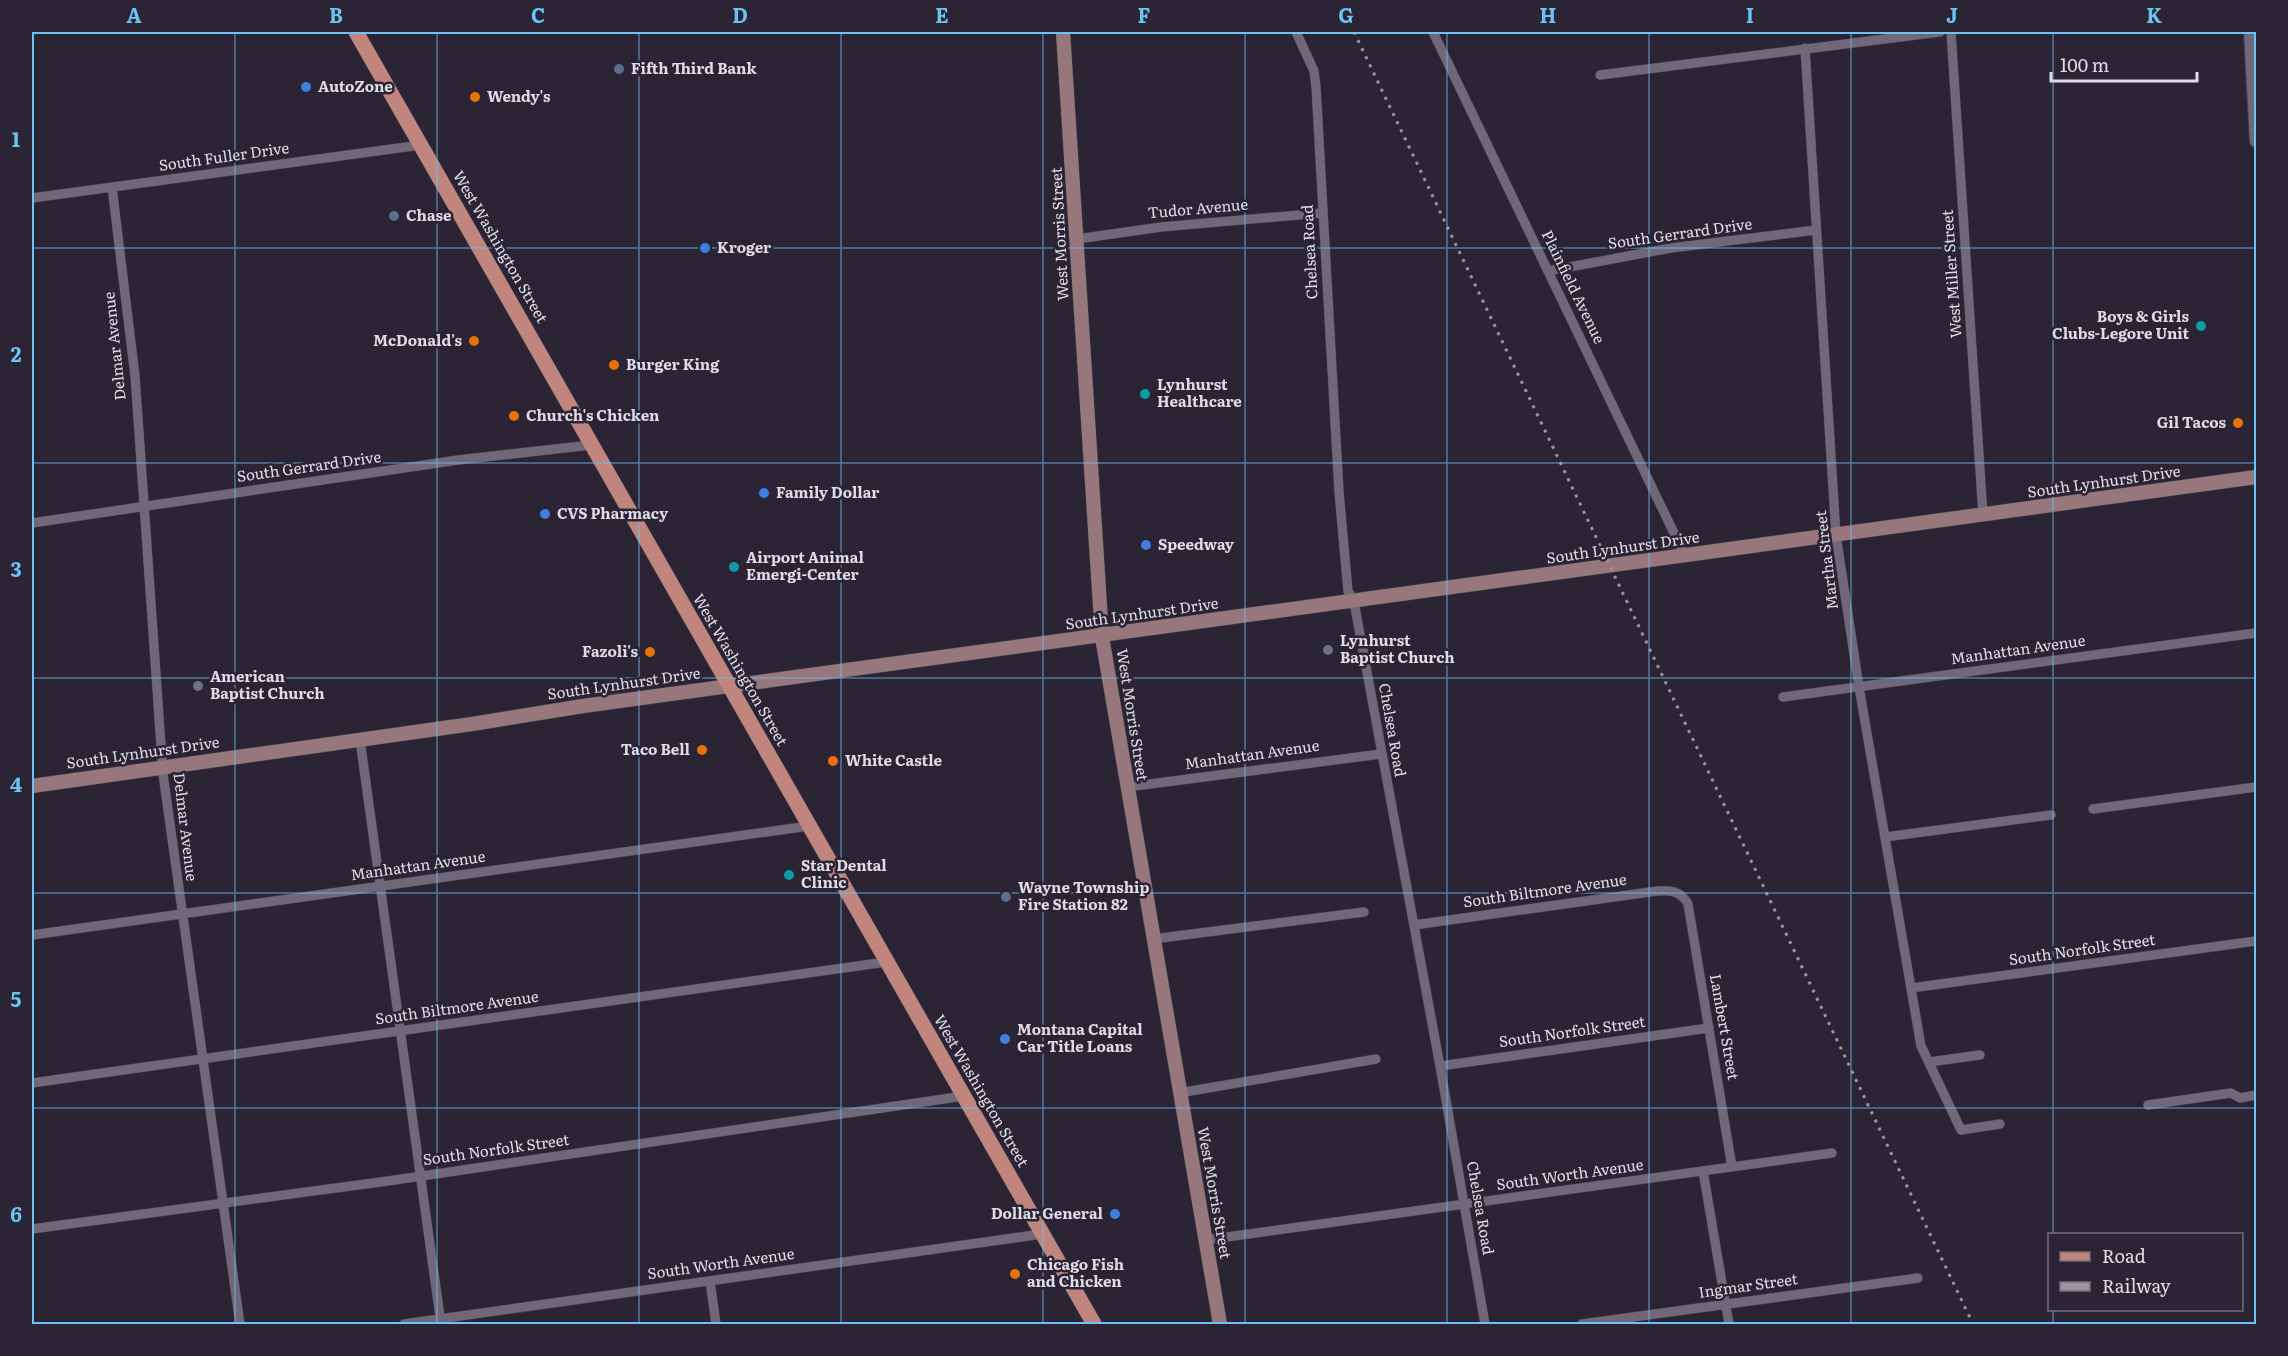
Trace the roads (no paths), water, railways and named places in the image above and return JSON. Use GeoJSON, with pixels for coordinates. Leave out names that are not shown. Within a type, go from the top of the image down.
{"type":"FeatureCollection","features":[{"type":"Feature","properties":{"kind":"main road","name":"West Washington Street"},"geometry":{"type":"LineString","coordinates":[[356,32],[1094,1324]]}},
{"type":"Feature","properties":{"kind":"main road","name":"West Morris Street"},"geometry":{"type":"LineString","coordinates":[[1063,32],[1102,637],[1220,1324]]}},
{"type":"Feature","properties":{"kind":"main road","name":"South Lynhurst Drive"},"geometry":{"type":"LineString","coordinates":[[32,786],[729,686],[1102,637],[2256,477]]}},
{"type":"Feature","properties":{"kind":"street","name":"Chelsea Road"},"geometry":{"type":"LineString","coordinates":[[1296,32],[1314,71],[1317,87],[1322,213],[1348,591],[1354,602],[1485,1324]]}},
{"type":"Feature","properties":{"kind":"street","name":"Plainfield Avenue"},"geometry":{"type":"LineString","coordinates":[[1433,32],[1685,556]]}},
{"type":"Feature","properties":{"kind":"street"},"geometry":{"type":"LineString","coordinates":[[1600,75],[1940,32]]}},
{"type":"Feature","properties":{"kind":"street","name":"West Miller Street"},"geometry":{"type":"LineString","coordinates":[[1950,32],[1983,515]]}},
{"type":"Feature","properties":{"kind":"street"},"geometry":{"type":"LineString","coordinates":[[2250,32],[2256,141]]}},
{"type":"Feature","properties":{"kind":"street","name":"Martha Street"},"geometry":{"type":"LineString","coordinates":[[1805,48],[1836,536],[1859,687],[1921,1047],[1929,1062]]}},
{"type":"Feature","properties":{"kind":"street","name":"South Fuller Drive"},"geometry":{"type":"LineString","coordinates":[[32,198],[421,145]]}},
{"type":"Feature","properties":{"kind":"street","name":"Delmar Avenue"},"geometry":{"type":"LineString","coordinates":[[112,187],[135,376],[162,767],[240,1324]]}},
{"type":"Feature","properties":{"kind":"street","name":"Tudor Avenue"},"geometry":{"type":"LineString","coordinates":[[1077,239],[1161,227],[1322,213]]}},
{"type":"Feature","properties":{"kind":"street","name":"South Gerrard Drive"},"geometry":{"type":"LineString","coordinates":[[1548,271],[1671,248],[1816,230]]}},
{"type":"Feature","properties":{"kind":"street","name":"South Gerrard Drive"},"geometry":{"type":"LineString","coordinates":[[32,523],[458,460],[591,445]]}},
{"type":"Feature","properties":{"kind":"street","name":"Manhattan Avenue"},"geometry":{"type":"LineString","coordinates":[[1783,697],[2256,633]]}},
{"type":"Feature","properties":{"kind":"street"},"geometry":{"type":"LineString","coordinates":[[360,740],[441,1322]]}},
{"type":"Feature","properties":{"kind":"street","name":"Manhattan Avenue"},"geometry":{"type":"LineString","coordinates":[[1127,787],[1381,754]]}},
{"type":"Feature","properties":{"kind":"street"},"geometry":{"type":"LineString","coordinates":[[2093,809],[2256,787]]}},
{"type":"Feature","properties":{"kind":"street"},"geometry":{"type":"LineString","coordinates":[[1885,837],[2051,815]]}},
{"type":"Feature","properties":{"kind":"street","name":"Manhattan Avenue"},"geometry":{"type":"LineString","coordinates":[[32,935],[809,826]]}},
{"type":"Feature","properties":{"kind":"street","name":"South Biltmore Avenue"},"geometry":{"type":"LineString","coordinates":[[1414,925],[1657,891],[1670,890],[1680,894]]}},
{"type":"Feature","properties":{"kind":"street","name":"Lambert Street"},"geometry":{"type":"LineString","coordinates":[[1680,894],[1688,904],[1732,1167]]}},
{"type":"Feature","properties":{"kind":"street"},"geometry":{"type":"LineString","coordinates":[[1153,939],[1364,912]]}},
{"type":"Feature","properties":{"kind":"street","name":"South Norfolk Street"},"geometry":{"type":"LineString","coordinates":[[1911,988],[2256,941]]}},
{"type":"Feature","properties":{"kind":"street","name":"South Biltmore Avenue"},"geometry":{"type":"LineString","coordinates":[[32,1083],[886,962]]}},
{"type":"Feature","properties":{"kind":"street","name":"South Norfolk Street"},"geometry":{"type":"LineString","coordinates":[[1440,1066],[1709,1028]]}},
{"type":"Feature","properties":{"kind":"street"},"geometry":{"type":"LineString","coordinates":[[1980,1055],[1929,1062],[1961,1130],[2000,1125]]}},
{"type":"Feature","properties":{"kind":"street"},"geometry":{"type":"LineString","coordinates":[[1179,1093],[1376,1059]]}},
{"type":"Feature","properties":{"kind":"street"},"geometry":{"type":"LineString","coordinates":[[2148,1105],[2231,1093],[2240,1098],[2256,1095]]}},
{"type":"Feature","properties":{"kind":"street","name":"South Norfolk Street"},"geometry":{"type":"LineString","coordinates":[[32,1229],[421,1176],[964,1096]]}},
{"type":"Feature","properties":{"kind":"street","name":"South Worth Avenue"},"geometry":{"type":"LineString","coordinates":[[1205,1240],[1832,1153]]}},
{"type":"Feature","properties":{"kind":"street"},"geometry":{"type":"LineString","coordinates":[[1703,1171],[1729,1324]]}},
{"type":"Feature","properties":{"kind":"street","name":"South Worth Avenue"},"geometry":{"type":"LineString","coordinates":[[404,1324],[441,1322],[1042,1234]]}},
{"type":"Feature","properties":{"kind":"street","name":"Ingmar Street"},"geometry":{"type":"LineString","coordinates":[[1582,1324],[1918,1278]]}},
{"type":"Feature","properties":{"kind":"street"},"geometry":{"type":"LineString","coordinates":[[710,1281],[716,1324]]}},
{"type":"Feature","properties":{"kind":"railway"},"geometry":{"type":"LineString","coordinates":[[1354,32],[1973,1324]]}},
{"type":"Feature","properties":{"kind":"place","name":"Fifth Third Bank"},"geometry":{"type":"Point","coordinates":[619,69]}},
{"type":"Feature","properties":{"kind":"place","name":"AutoZone"},"geometry":{"type":"Point","coordinates":[306,87]}},
{"type":"Feature","properties":{"kind":"place","name":"Wendy's"},"geometry":{"type":"Point","coordinates":[475,97]}},
{"type":"Feature","properties":{"kind":"place","name":"Chase"},"geometry":{"type":"Point","coordinates":[394,216]}},
{"type":"Feature","properties":{"kind":"place","name":"Kroger"},"geometry":{"type":"Point","coordinates":[705,248]}},
{"type":"Feature","properties":{"kind":"place","name":"Boys & Girls Clubs-Legore Unit"},"geometry":{"type":"Point","coordinates":[2201,326]}},
{"type":"Feature","properties":{"kind":"place","name":"McDonald's"},"geometry":{"type":"Point","coordinates":[474,341]}},
{"type":"Feature","properties":{"kind":"place","name":"Burger King"},"geometry":{"type":"Point","coordinates":[614,365]}},
{"type":"Feature","properties":{"kind":"place","name":"Lynhurst Healthcare"},"geometry":{"type":"Point","coordinates":[1145,394]}},
{"type":"Feature","properties":{"kind":"place","name":"Church's Chicken"},"geometry":{"type":"Point","coordinates":[514,416]}},
{"type":"Feature","properties":{"kind":"place","name":"Gil Tacos"},"geometry":{"type":"Point","coordinates":[2238,423]}},
{"type":"Feature","properties":{"kind":"place","name":"Family Dollar"},"geometry":{"type":"Point","coordinates":[764,493]}},
{"type":"Feature","properties":{"kind":"place","name":"CVS Pharmacy"},"geometry":{"type":"Point","coordinates":[545,514]}},
{"type":"Feature","properties":{"kind":"place","name":"Speedway"},"geometry":{"type":"Point","coordinates":[1146,545]}},
{"type":"Feature","properties":{"kind":"place","name":"Airport Animal Emergi-Center"},"geometry":{"type":"Point","coordinates":[734,567]}},
{"type":"Feature","properties":{"kind":"place","name":"Lynhurst Baptist Church"},"geometry":{"type":"Point","coordinates":[1328,650]}},
{"type":"Feature","properties":{"kind":"place","name":"Fazoli's"},"geometry":{"type":"Point","coordinates":[650,652]}},
{"type":"Feature","properties":{"kind":"place","name":"American Baptist Church"},"geometry":{"type":"Point","coordinates":[198,686]}},
{"type":"Feature","properties":{"kind":"place","name":"Taco Bell"},"geometry":{"type":"Point","coordinates":[702,750]}},
{"type":"Feature","properties":{"kind":"place","name":"White Castle"},"geometry":{"type":"Point","coordinates":[833,761]}},
{"type":"Feature","properties":{"kind":"place","name":"Star Dental Clinic"},"geometry":{"type":"Point","coordinates":[789,875]}},
{"type":"Feature","properties":{"kind":"place","name":"Wayne Township Fire Station 82"},"geometry":{"type":"Point","coordinates":[1006,897]}},
{"type":"Feature","properties":{"kind":"place","name":"Montana Capital Car Title Loans"},"geometry":{"type":"Point","coordinates":[1005,1039]}},
{"type":"Feature","properties":{"kind":"place","name":"Dollar General"},"geometry":{"type":"Point","coordinates":[1115,1214]}},
{"type":"Feature","properties":{"kind":"place","name":"Chicago Fish and Chicken"},"geometry":{"type":"Point","coordinates":[1015,1274]}}]}
